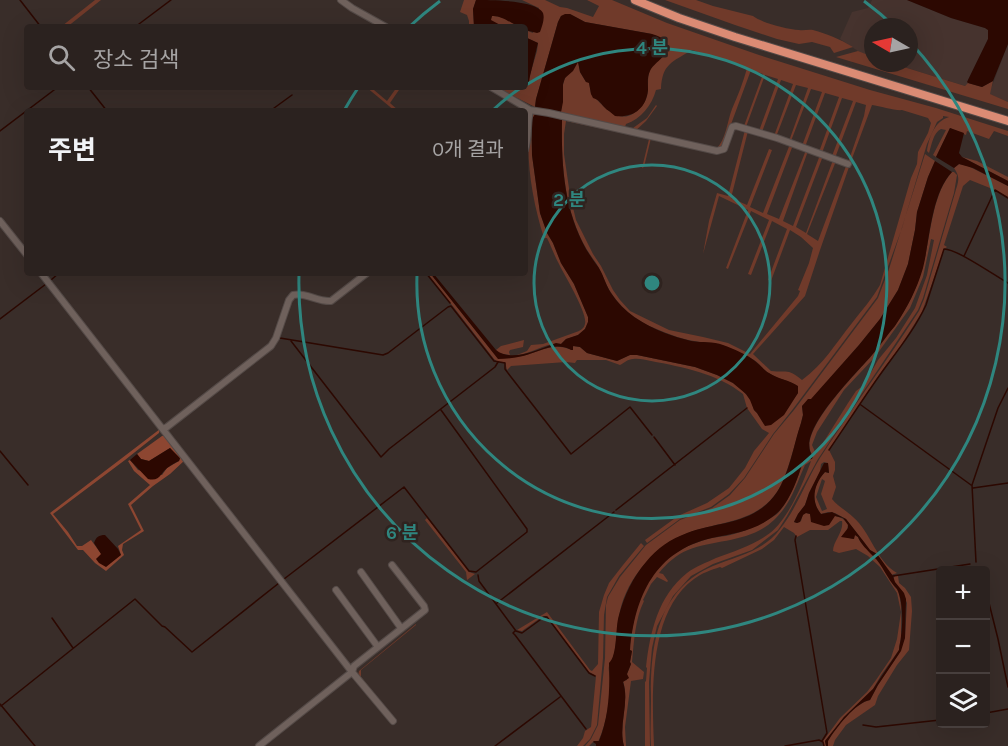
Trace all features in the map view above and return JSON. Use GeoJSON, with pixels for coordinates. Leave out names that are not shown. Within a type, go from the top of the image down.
{"type":"FeatureCollection","features":[{"type":"Feature","properties":{"kind":"highway"},"geometry":{"type":"LineString","coordinates":[[635,0],[678,18],[735,37],[1008,121]]}},
{"type":"Feature","properties":{"kind":"street"},"geometry":{"type":"LineString","coordinates":[[341,0],[381,24]]}},
{"type":"Feature","properties":{"kind":"street"},"geometry":{"type":"LineString","coordinates":[[496,90],[527,108]]}},
{"type":"Feature","properties":{"kind":"street"},"geometry":{"type":"LineString","coordinates":[[528,121],[530,110],[717,151],[724,149],[732,127],[736,126],[777,138],[848,164]]}},
{"type":"Feature","properties":{"kind":"street"},"geometry":{"type":"LineString","coordinates":[[0,221],[24,251]]}},
{"type":"Feature","properties":{"kind":"street"},"geometry":{"type":"LineString","coordinates":[[43,276],[352,672],[393,721]]}},
{"type":"Feature","properties":{"kind":"street"},"geometry":{"type":"LineString","coordinates":[[163,429],[271,346],[293,295],[301,294],[331,301],[363,276]]}},
{"type":"Feature","properties":{"kind":"street"},"geometry":{"type":"LineString","coordinates":[[259,746],[425,610],[392,565]]}},
{"type":"Feature","properties":{"kind":"street"},"geometry":{"type":"LineString","coordinates":[[361,572],[401,628]]}},
{"type":"Feature","properties":{"kind":"street"},"geometry":{"type":"LineString","coordinates":[[336,590],[378,647]]}},
{"type":"Feature","properties":{"kind":"shaded area"},"geometry":{"type":"Polygon","coordinates":[[[95,0],[101,0],[71,24],[65,24],[95,0]]]}},
{"type":"Feature","properties":{"kind":"shaded area"},"geometry":{"type":"Polygon","coordinates":[[[464,0],[476,0],[473,9],[474,24],[469,24],[467,15],[460,12],[464,0]]]}},
{"type":"Feature","properties":{"kind":"shaded area"},"geometry":{"type":"Polygon","coordinates":[[[476,0],[523,3],[539,9],[544,18],[540,32],[537,33],[528,31],[528,24],[514,24],[496,16],[492,16],[491,20],[498,24],[474,24],[473,9],[476,0]]]}},
{"type":"Feature","properties":{"kind":"shaded area"},"geometry":{"type":"Polygon","coordinates":[[[522,0],[545,0],[593,17],[599,6],[587,0],[612,0],[667,23],[759,55],[1008,131],[1008,136],[994,131],[989,139],[967,131],[966,135],[950,128],[936,157],[933,155],[946,130],[941,129],[936,133],[929,153],[927,151],[929,140],[936,126],[949,117],[943,116],[937,122],[927,144],[902,228],[877,297],[773,434],[744,478],[729,494],[711,507],[680,519],[647,543],[645,540],[678,516],[707,503],[729,488],[769,433],[762,429],[747,408],[743,394],[723,381],[700,372],[640,359],[629,360],[620,365],[606,360],[577,360],[575,363],[511,366],[507,370],[505,362],[498,362],[494,359],[429,276],[432,276],[497,357],[519,357],[551,347],[569,349],[574,346],[580,347],[587,353],[617,361],[630,355],[637,355],[695,367],[733,383],[743,391],[751,400],[754,410],[764,424],[784,412],[798,393],[796,385],[770,374],[754,360],[723,345],[697,342],[647,325],[634,317],[618,302],[577,230],[571,213],[564,176],[562,120],[546,115],[531,129],[540,213],[561,263],[574,284],[588,322],[585,329],[578,335],[566,339],[561,344],[517,355],[527,351],[531,345],[543,344],[579,331],[585,324],[579,303],[547,238],[544,238],[540,223],[529,161],[531,115],[540,113],[651,138],[642,168],[649,139],[566,121],[564,154],[576,220],[613,290],[630,311],[669,330],[728,343],[750,354],[798,296],[813,248],[790,230],[771,281],[768,280],[787,229],[772,221],[751,275],[748,274],[769,220],[751,211],[728,269],[726,268],[748,210],[719,196],[703,254],[717,193],[728,196],[745,130],[748,131],[731,198],[747,205],[769,149],[772,150],[750,207],[763,213],[790,144],[793,145],[767,214],[779,219],[806,150],[808,151],[783,221],[793,226],[820,155],[823,156],[796,227],[806,233],[833,160],[836,161],[807,234],[818,241],[846,166],[849,167],[805,296],[753,354],[771,371],[790,372],[802,380],[829,353],[880,285],[917,164],[918,152],[931,123],[928,118],[902,110],[872,105],[850,164],[848,163],[866,105],[856,102],[835,158],[832,156],[853,101],[842,98],[822,153],[819,152],[839,97],[825,93],[805,147],[802,146],[822,92],[811,89],[791,141],[789,141],[808,88],[796,85],[776,137],[774,136],[793,84],[781,80],[762,132],[759,131],[778,79],[765,75],[746,127],[744,126],[763,74],[751,70],[723,146],[716,149],[724,136],[747,68],[692,50],[669,65],[663,74],[661,89],[656,90],[649,106],[636,119],[626,124],[625,127],[633,128],[647,118],[657,106],[646,121],[634,132],[570,116],[561,112],[563,85],[566,76],[578,61],[580,72],[586,82],[589,82],[591,94],[610,112],[628,116],[636,112],[644,103],[650,70],[655,62],[667,53],[652,34],[585,22],[570,14],[561,16],[558,22],[535,107],[502,90],[528,90],[538,43],[528,38],[528,31],[533,33],[539,8],[522,0]]]}},
{"type":"Feature","properties":{"kind":"shaded area"},"geometry":{"type":"Polygon","coordinates":[[[665,0],[696,0],[753,16],[782,27],[818,32],[853,47],[834,53],[830,47],[812,42],[799,44],[777,39],[665,0]]]}},
{"type":"Feature","properties":{"kind":"shaded area"},"geometry":{"type":"Polygon","coordinates":[[[872,0],[907,0],[988,30],[988,39],[968,83],[965,86],[918,71],[918,18],[864,18],[864,54],[840,39],[852,12],[868,8],[872,0]]]}},
{"type":"Feature","properties":{"kind":"shaded area"},"geometry":{"type":"Polygon","coordinates":[[[907,0],[1008,0],[1008,44],[993,81],[982,87],[967,82],[988,39],[988,30],[907,0]]]}},
{"type":"Feature","properties":{"kind":"shaded area"},"geometry":{"type":"Polygon","coordinates":[[[565,14],[570,14],[585,22],[652,34],[666,42],[667,52],[650,71],[647,97],[638,111],[633,114],[615,116],[593,98],[589,83],[580,72],[578,62],[565,78],[561,112],[535,107],[558,22],[565,14]]]}},
{"type":"Feature","properties":{"kind":"shaded area"},"geometry":{"type":"Polygon","coordinates":[[[492,16],[496,16],[514,24],[497,24],[490,20],[492,16]]]}},
{"type":"Feature","properties":{"kind":"shaded area"},"geometry":{"type":"Polygon","coordinates":[[[528,38],[538,43],[528,83],[528,38]]]}},
{"type":"Feature","properties":{"kind":"shaded area"},"geometry":{"type":"Polygon","coordinates":[[[1008,44],[1008,102],[989,94],[1008,44]]]}},
{"type":"Feature","properties":{"kind":"shaded area"},"geometry":{"type":"Polygon","coordinates":[[[858,51],[864,53],[864,65],[836,57],[858,51]]]}},
{"type":"Feature","properties":{"kind":"shaded area"},"geometry":{"type":"Polygon","coordinates":[[[918,71],[965,86],[968,83],[982,87],[993,81],[990,94],[1008,102],[1008,109],[886,72],[918,71]]]}},
{"type":"Feature","properties":{"kind":"shaded area"},"geometry":{"type":"Polygon","coordinates":[[[370,90],[374,90],[387,101],[395,90],[399,90],[390,103],[396,108],[391,108],[370,90]]]}},
{"type":"Feature","properties":{"kind":"shaded area"},"geometry":{"type":"Polygon","coordinates":[[[535,114],[562,120],[564,177],[571,213],[577,231],[616,300],[635,317],[657,330],[691,341],[715,343],[731,348],[751,358],[772,375],[798,386],[798,393],[784,415],[771,425],[765,426],[746,394],[733,383],[695,367],[637,355],[630,355],[617,361],[587,353],[580,347],[573,346],[573,350],[553,347],[520,357],[498,359],[432,276],[435,276],[496,350],[502,354],[518,355],[556,343],[561,344],[566,339],[578,335],[585,329],[588,322],[574,284],[561,263],[540,213],[532,155],[532,119],[535,114]]]}},
{"type":"Feature","properties":{"kind":"shaded area"},"geometry":{"type":"Polygon","coordinates":[[[950,128],[964,133],[959,153],[962,157],[1008,181],[1008,186],[973,168],[959,164],[954,168],[936,157],[950,128]]]}},
{"type":"Feature","properties":{"kind":"shaded area"},"geometry":{"type":"Polygon","coordinates":[[[925,154],[935,161],[917,212],[908,264],[898,290],[880,319],[859,345],[811,400],[802,406],[803,415],[788,468],[777,492],[768,502],[759,510],[737,520],[700,529],[674,540],[655,553],[635,576],[620,611],[613,658],[609,665],[609,695],[604,727],[598,742],[594,741],[589,746],[585,746],[598,725],[608,597],[620,577],[646,545],[680,520],[712,508],[730,495],[878,298],[925,154]]]}},
{"type":"Feature","properties":{"kind":"shaded area"},"geometry":{"type":"Polygon","coordinates":[[[962,157],[977,161],[1008,177],[1008,181],[962,157]]]}},
{"type":"Feature","properties":{"kind":"shaded area"},"geometry":{"type":"Polygon","coordinates":[[[935,161],[952,172],[945,181],[935,205],[923,268],[904,312],[878,348],[819,419],[809,446],[812,459],[803,462],[792,490],[781,509],[768,520],[753,528],[692,544],[676,553],[662,565],[652,579],[643,594],[637,612],[630,650],[632,651],[631,664],[627,674],[629,678],[623,682],[625,690],[622,730],[624,746],[596,746],[593,742],[599,741],[607,712],[609,663],[614,654],[618,620],[633,580],[650,557],[670,541],[687,533],[736,520],[758,511],[777,492],[791,459],[803,415],[802,406],[859,345],[880,319],[898,290],[908,264],[917,212],[935,161]]]}},
{"type":"Feature","properties":{"kind":"shaded area"},"geometry":{"type":"Polygon","coordinates":[[[959,164],[968,166],[1008,186],[1008,197],[970,180],[963,186],[944,245],[947,247],[944,249],[922,312],[829,450],[835,462],[833,476],[836,487],[832,499],[859,523],[884,561],[897,573],[891,575],[877,554],[870,550],[846,519],[835,513],[821,514],[815,503],[814,492],[821,477],[825,472],[829,473],[828,463],[821,464],[820,472],[805,505],[794,522],[801,521],[803,514],[806,513],[811,517],[831,516],[844,520],[848,524],[846,537],[853,539],[855,535],[858,537],[898,590],[901,612],[897,593],[880,567],[868,556],[856,549],[839,553],[833,551],[842,521],[828,530],[810,530],[797,537],[784,527],[774,540],[762,549],[694,579],[679,594],[668,612],[656,656],[653,703],[654,746],[651,746],[652,660],[655,640],[669,605],[680,589],[694,576],[758,548],[774,536],[786,521],[820,458],[919,311],[958,177],[954,168],[959,164]],[[822,479],[816,497],[822,511],[827,509],[821,494],[825,481],[822,479]]]}},
{"type":"Feature","properties":{"kind":"shaded area"},"geometry":{"type":"Polygon","coordinates":[[[952,172],[957,175],[954,193],[918,310],[818,459],[787,516],[778,530],[752,550],[713,564],[691,576],[673,596],[657,626],[652,648],[649,682],[650,746],[645,746],[646,667],[653,628],[662,604],[677,582],[697,566],[757,541],[777,527],[795,500],[811,461],[805,465],[785,507],[765,527],[744,537],[699,546],[684,552],[659,573],[663,574],[667,582],[657,577],[651,584],[643,600],[635,631],[632,662],[644,672],[643,679],[631,681],[625,727],[626,746],[624,746],[622,730],[625,689],[623,681],[627,680],[631,664],[632,651],[630,650],[636,612],[650,580],[660,566],[689,546],[710,538],[732,535],[746,530],[766,521],[780,510],[793,489],[802,463],[813,456],[810,446],[812,433],[820,419],[842,389],[880,346],[909,302],[921,272],[935,207],[945,182],[952,172]],[[931,239],[923,277],[910,308],[875,357],[844,390],[817,432],[812,445],[816,454],[856,391],[864,385],[878,360],[896,338],[915,308],[927,275],[934,240],[931,239]]]}},
{"type":"Feature","properties":{"kind":"shaded area"},"geometry":{"type":"Polygon","coordinates":[[[524,340],[523,347],[510,350],[510,355],[498,353],[496,350],[501,346],[524,340]]]}},
{"type":"Feature","properties":{"kind":"shaded area"},"geometry":{"type":"Polygon","coordinates":[[[160,429],[159,433],[53,514],[77,546],[82,546],[91,540],[102,555],[96,559],[121,555],[118,546],[141,530],[128,504],[150,485],[134,471],[128,461],[130,460],[138,470],[162,475],[167,468],[180,459],[170,448],[149,461],[141,459],[137,454],[165,436],[185,460],[131,505],[144,531],[123,544],[124,555],[106,571],[83,550],[78,550],[50,513],[160,429]]]}},
{"type":"Feature","properties":{"kind":"shaded area"},"geometry":{"type":"Polygon","coordinates":[[[170,448],[180,458],[179,461],[167,468],[156,479],[148,479],[130,460],[137,454],[141,459],[149,461],[170,448]]]}},
{"type":"Feature","properties":{"kind":"shaded area"},"geometry":{"type":"Polygon","coordinates":[[[824,463],[828,463],[829,473],[825,472],[818,482],[815,493],[815,504],[821,514],[832,512],[846,519],[870,550],[877,554],[906,599],[905,638],[901,651],[870,700],[859,705],[847,716],[828,741],[828,746],[825,741],[844,717],[873,689],[899,650],[902,618],[897,589],[880,564],[858,537],[855,535],[854,539],[841,537],[848,528],[843,518],[835,516],[829,525],[824,526],[811,522],[810,514],[806,513],[800,522],[794,522],[805,505],[824,463]]]}},
{"type":"Feature","properties":{"kind":"shaded area"},"geometry":{"type":"Polygon","coordinates":[[[427,518],[469,572],[475,574],[467,580],[466,572],[425,520],[427,518]]]}},
{"type":"Feature","properties":{"kind":"shaded area"},"geometry":{"type":"Polygon","coordinates":[[[105,535],[121,555],[106,567],[96,559],[101,554],[94,543],[98,537],[105,535]]]}},
{"type":"Feature","properties":{"kind":"shaded area"},"geometry":{"type":"Polygon","coordinates":[[[641,543],[644,546],[619,576],[607,597],[597,725],[590,739],[583,746],[577,746],[585,731],[591,727],[596,676],[589,672],[546,616],[522,631],[517,630],[547,612],[592,671],[598,664],[599,612],[604,595],[609,583],[641,543]]]}},
{"type":"Feature","properties":{"kind":"shaded area"},"geometry":{"type":"Polygon","coordinates":[[[898,576],[899,583],[911,597],[909,650],[897,665],[875,705],[846,725],[833,746],[828,746],[831,735],[846,716],[870,700],[898,655],[905,637],[907,603],[893,579],[898,576]]]}},
{"type":"Feature","properties":{"kind":"shaded area"},"geometry":{"type":"Polygon","coordinates":[[[901,612],[899,650],[873,689],[844,717],[825,741],[826,746],[824,746],[823,741],[840,718],[867,692],[891,658],[897,639],[901,612]]]}},
{"type":"Feature","properties":{"kind":"shaded area"},"geometry":{"type":"Polygon","coordinates":[[[416,624],[361,670],[361,677],[376,698],[358,676],[359,671],[416,624]]]}},
{"type":"Feature","properties":{"kind":"waterway"},"geometry":{"type":"LineString","coordinates":[[20,0],[39,24]]}},
{"type":"Feature","properties":{"kind":"waterway"},"geometry":{"type":"LineString","coordinates":[[139,24],[171,0]]}},
{"type":"Feature","properties":{"kind":"waterway"},"geometry":{"type":"LineString","coordinates":[[30,108],[54,90]]}},
{"type":"Feature","properties":{"kind":"waterway"},"geometry":{"type":"LineString","coordinates":[[90,90],[105,108]]}},
{"type":"Feature","properties":{"kind":"waterway"},"geometry":{"type":"LineString","coordinates":[[274,108],[292,95]]}},
{"type":"Feature","properties":{"kind":"waterway"},"geometry":{"type":"LineString","coordinates":[[0,131],[24,113]]}},
{"type":"Feature","properties":{"kind":"waterway"},"geometry":{"type":"LineString","coordinates":[[964,256],[995,190],[1008,198]]}},
{"type":"Feature","properties":{"kind":"waterway"},"geometry":{"type":"LineString","coordinates":[[829,450],[917,322],[926,305],[944,249],[966,258],[1008,283]]}},
{"type":"Feature","properties":{"kind":"waterway"},"geometry":{"type":"LineString","coordinates":[[51,280],[56,276]]}},
{"type":"Feature","properties":{"kind":"waterway"},"geometry":{"type":"LineString","coordinates":[[428,276],[450,303]]}},
{"type":"Feature","properties":{"kind":"waterway"},"geometry":{"type":"LineString","coordinates":[[0,319],[46,284]]}},
{"type":"Feature","properties":{"kind":"waterway"},"geometry":{"type":"LineString","coordinates":[[280,338],[383,355],[451,306],[494,361],[505,363],[505,369],[571,454],[630,407],[652,435]]}},
{"type":"Feature","properties":{"kind":"waterway"},"geometry":{"type":"LineString","coordinates":[[291,341],[381,457],[495,367],[498,362]]}},
{"type":"Feature","properties":{"kind":"waterway"},"geometry":{"type":"LineString","coordinates":[[976,562],[972,485],[998,408],[1008,388]]}},
{"type":"Feature","properties":{"kind":"waterway"},"geometry":{"type":"LineString","coordinates":[[861,405],[971,485]]}},
{"type":"Feature","properties":{"kind":"waterway"},"geometry":{"type":"LineString","coordinates":[[616,510],[747,408]]}},
{"type":"Feature","properties":{"kind":"waterway"},"geometry":{"type":"LineString","coordinates":[[284,579],[404,487],[469,571],[476,572],[527,532],[441,410]]}},
{"type":"Feature","properties":{"kind":"waterway"},"geometry":{"type":"LineString","coordinates":[[654,437],[675,465]]}},
{"type":"Feature","properties":{"kind":"waterway"},"geometry":{"type":"LineString","coordinates":[[0,451],[28,485]]}},
{"type":"Feature","properties":{"kind":"waterway"},"geometry":{"type":"LineString","coordinates":[[973,488],[1008,483]]}},
{"type":"Feature","properties":{"kind":"waterway"},"geometry":{"type":"LineString","coordinates":[[497,603],[614,512]]}},
{"type":"Feature","properties":{"kind":"waterway"},"geometry":{"type":"LineString","coordinates":[[796,536],[827,733],[822,741]]}},
{"type":"Feature","properties":{"kind":"waterway"},"geometry":{"type":"LineString","coordinates":[[893,576],[970,564]]}},
{"type":"Feature","properties":{"kind":"waterway"},"geometry":{"type":"LineString","coordinates":[[478,575],[479,581],[516,631],[522,633],[547,617],[589,673],[595,676]]}},
{"type":"Feature","properties":{"kind":"waterway"},"geometry":{"type":"LineString","coordinates":[[1,706],[135,599],[192,652],[279,583]]}},
{"type":"Feature","properties":{"kind":"waterway"},"geometry":{"type":"LineString","coordinates":[[990,607],[1008,687]]}},
{"type":"Feature","properties":{"kind":"waterway"},"geometry":{"type":"LineString","coordinates":[[52,618],[73,648]]}},
{"type":"Feature","properties":{"kind":"waterway"},"geometry":{"type":"LineString","coordinates":[[515,631],[513,633],[586,729]]}},
{"type":"Feature","properties":{"kind":"waterway"},"geometry":{"type":"LineString","coordinates":[[495,746],[560,697]]}},
{"type":"Feature","properties":{"kind":"waterway"},"geometry":{"type":"LineString","coordinates":[[0,704],[35,746]]}},
{"type":"Feature","properties":{"kind":"waterway"},"geometry":{"type":"LineString","coordinates":[[990,712],[1008,709]]}},
{"type":"Feature","properties":{"kind":"waterway"},"geometry":{"type":"LineString","coordinates":[[863,725],[876,727],[936,720]]}},
{"type":"Feature","properties":{"kind":"waterway"},"geometry":{"type":"LineString","coordinates":[[785,746],[819,740],[824,746]]}}]}
